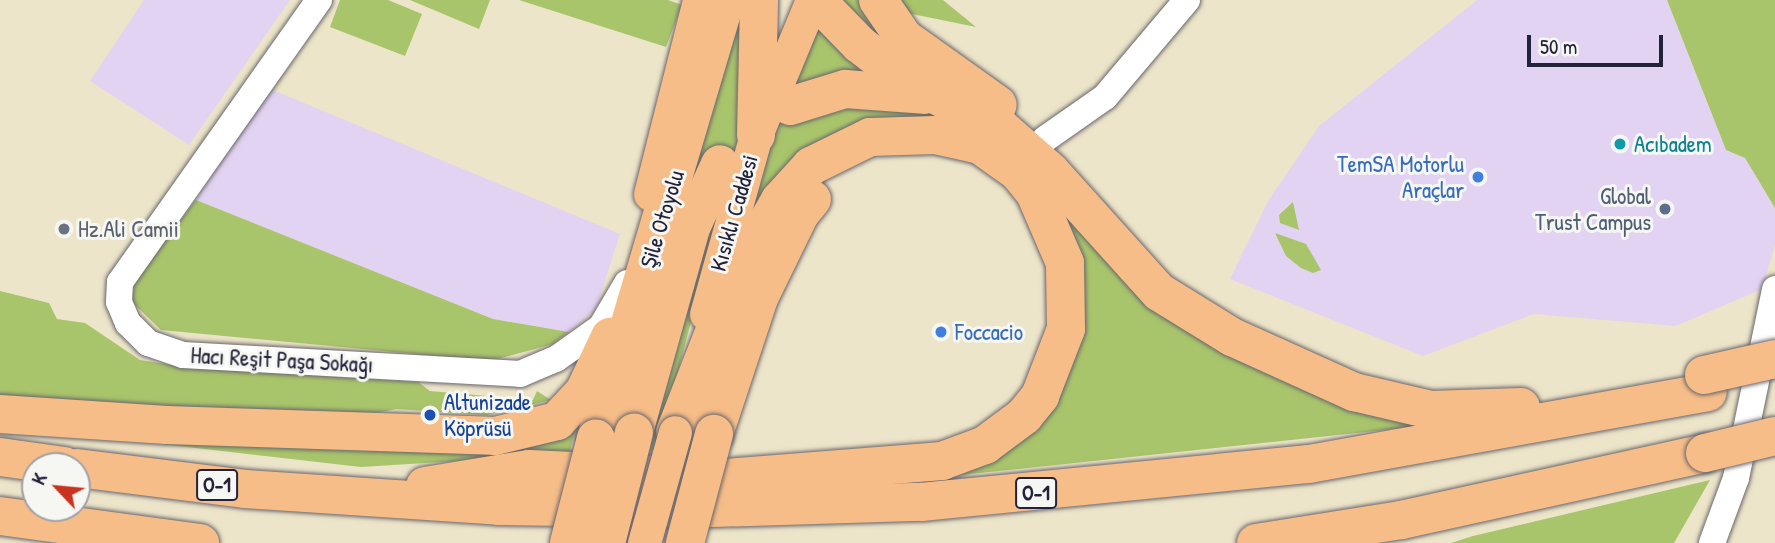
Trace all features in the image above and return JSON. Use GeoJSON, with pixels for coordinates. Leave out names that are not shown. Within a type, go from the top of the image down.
{"type":"FeatureCollection","features":[{"type":"Feature","properties":{"kind":"highway","name":"Şile Otoyolu"},"geometry":{"type":"LineString","coordinates":[[596,438],[726,0]]}},
{"type":"Feature","properties":{"kind":"highway"},"geometry":{"type":"LineString","coordinates":[[756,135],[759,0]]}},
{"type":"Feature","properties":{"kind":"highway"},"geometry":{"type":"LineString","coordinates":[[877,0],[904,38],[1045,139],[1097,191],[1166,278],[1232,337]]}},
{"type":"Feature","properties":{"kind":"highway"},"geometry":{"type":"LineString","coordinates":[[820,6],[890,68],[956,106],[1000,127],[1050,172],[1159,292],[1232,337],[1314,377],[1431,410],[1480,411],[1706,384],[1775,359]]}},
{"type":"Feature","properties":{"kind":"highway"},"geometry":{"type":"LineString","coordinates":[[790,106],[821,93],[868,88],[927,96],[956,106]]}},
{"type":"Feature","properties":{"kind":"highway"},"geometry":{"type":"LineString","coordinates":[[357,498],[529,468],[726,478],[922,463],[963,454],[985,445],[1024,416],[1054,370],[1066,330],[1068,288],[1065,263],[1045,216],[1018,172],[980,145],[935,135],[901,133],[870,137],[833,153],[796,180],[764,225],[734,281],[675,432]]}},
{"type":"Feature","properties":{"kind":"highway"},"geometry":{"type":"LineString","coordinates":[[685,543],[742,339],[771,269],[800,214],[818,192],[839,178],[885,157],[916,153],[954,157],[999,177],[1045,216]]}},
{"type":"Feature","properties":{"kind":"highway"},"geometry":{"type":"LineString","coordinates":[[606,543],[691,228],[720,164]]}},
{"type":"Feature","properties":{"kind":"highway"},"geometry":{"type":"LineString","coordinates":[[0,414],[180,426],[495,436],[557,421],[584,392],[610,337]]}},
{"type":"Feature","properties":{"kind":"highway","name":"O-1"},"geometry":{"type":"LineString","coordinates":[[91,470],[357,498],[680,509],[921,502],[1309,464],[1706,384],[1775,377]]}},
{"type":"Feature","properties":{"kind":"highway"},"geometry":{"type":"LineString","coordinates":[[1256,543],[1401,520],[1775,436]]}},
{"type":"Feature","properties":{"kind":"highway"},"geometry":{"type":"LineString","coordinates":[[569,543],[596,438]]}},
{"type":"Feature","properties":{"kind":"highway"},"geometry":{"type":"LineString","coordinates":[[1413,543],[1706,453]]}},
{"type":"Feature","properties":{"kind":"highway"},"geometry":{"type":"LineString","coordinates":[[0,457],[21,460]]}},
{"type":"Feature","properties":{"kind":"highway"},"geometry":{"type":"LineString","coordinates":[[0,516],[200,543]]}},
{"type":"Feature","properties":{"kind":"main road"},"geometry":{"type":"LineString","coordinates":[[596,438],[610,337],[627,283],[699,0]]}},
{"type":"Feature","properties":{"kind":"main road","name":"Kısıklı Caddesi"},"geometry":{"type":"LineString","coordinates":[[675,432],[756,135],[820,6]]}},
{"type":"Feature","properties":{"kind":"main road"},"geometry":{"type":"LineString","coordinates":[[644,543],[675,432]]}},
{"type":"Feature","properties":{"kind":"street","name":"Hacı Reşit Paşa Sokağı"},"geometry":{"type":"LineString","coordinates":[[319,0],[208,163],[120,282],[119,302],[128,323],[148,343],[183,355],[533,372],[601,327],[627,283]]}},
{"type":"Feature","properties":{"kind":"street"},"geometry":{"type":"LineString","coordinates":[[1045,139],[1105,97],[1187,0]]}},
{"type":"Feature","properties":{"kind":"street"},"geometry":{"type":"LineString","coordinates":[[1712,542],[1736,478],[1775,289]]}},
{"type":"Feature","properties":{"kind":"shaded area"},"geometry":{"type":"Polygon","coordinates":[[[144,0],[290,0],[189,145],[90,81],[144,0]]]}},
{"type":"Feature","properties":{"kind":"shaded area"},"geometry":{"type":"Polygon","coordinates":[[[1477,0],[1667,0],[1726,150],[1745,158],[1775,208],[1775,245],[1762,289],[1676,326],[1534,314],[1423,356],[1230,279],[1268,201],[1319,126],[1477,0]]]}},
{"type":"Feature","properties":{"kind":"shaded area"},"geometry":{"type":"Polygon","coordinates":[[[268,88],[620,234],[596,309],[569,332],[493,319],[196,200],[268,88]]]}},
{"type":"Feature","properties":{"kind":"green space"},"geometry":{"type":"Polygon","coordinates":[[[340,0],[388,0],[422,14],[405,56],[330,27],[340,0]]]}},
{"type":"Feature","properties":{"kind":"green space"},"geometry":{"type":"Polygon","coordinates":[[[410,0],[490,0],[479,29],[410,0]]]}},
{"type":"Feature","properties":{"kind":"green space"},"geometry":{"type":"Polygon","coordinates":[[[519,0],[668,0],[682,5],[666,47],[519,0]]]}},
{"type":"Feature","properties":{"kind":"green space"},"geometry":{"type":"Polygon","coordinates":[[[740,0],[748,99],[658,450],[644,451],[610,430],[740,0]]]}},
{"type":"Feature","properties":{"kind":"green space"},"geometry":{"type":"Polygon","coordinates":[[[820,0],[858,0],[879,39],[904,68],[853,31],[832,6],[821,17],[862,59],[854,80],[788,100],[794,117],[827,104],[873,98],[921,105],[968,125],[1006,145],[1044,178],[1156,303],[1199,335],[1314,395],[1358,411],[1431,425],[961,475],[1006,450],[1032,427],[1061,381],[1076,335],[1083,286],[1075,248],[1056,210],[1008,155],[969,131],[921,120],[863,125],[828,139],[797,163],[765,200],[739,246],[771,132],[820,0]]]}},
{"type":"Feature","properties":{"kind":"green space"},"geometry":{"type":"Polygon","coordinates":[[[894,0],[943,0],[976,27],[902,12],[894,0]]]}},
{"type":"Feature","properties":{"kind":"green space"},"geometry":{"type":"Polygon","coordinates":[[[1667,0],[1775,0],[1775,208],[1745,158],[1726,150],[1667,0]]]}},
{"type":"Feature","properties":{"kind":"green space"},"geometry":{"type":"Polygon","coordinates":[[[196,200],[493,319],[569,332],[553,344],[490,361],[161,330],[132,302],[135,280],[196,200]]]}},
{"type":"Feature","properties":{"kind":"green space"},"geometry":{"type":"Polygon","coordinates":[[[1293,202],[1299,230],[1280,223],[1279,215],[1293,202]]]}},
{"type":"Feature","properties":{"kind":"green space"},"geometry":{"type":"Polygon","coordinates":[[[1275,233],[1306,244],[1321,270],[1313,273],[1301,268],[1286,256],[1275,233]]]}},
{"type":"Feature","properties":{"kind":"green space"},"geometry":{"type":"Polygon","coordinates":[[[0,291],[49,303],[57,319],[85,323],[140,360],[191,368],[418,382],[430,391],[533,400],[537,391],[551,400],[487,415],[396,409],[352,418],[0,400],[0,291]]]}},
{"type":"Feature","properties":{"kind":"green space"},"geometry":{"type":"Polygon","coordinates":[[[576,427],[569,454],[361,467],[31,429],[576,427]]]}},
{"type":"Feature","properties":{"kind":"green space"},"geometry":{"type":"Polygon","coordinates":[[[1710,480],[1674,543],[1451,543],[1473,536],[1710,480]]]}},
{"type":"Feature","properties":{"kind":"place","name":"Acıbadem"},"geometry":{"type":"Point","coordinates":[1620,144]}},
{"type":"Feature","properties":{"kind":"place","name":"TemSA Motorlu Araçlar"},"geometry":{"type":"Point","coordinates":[1478,177]}},
{"type":"Feature","properties":{"kind":"place","name":"Global Trust Campus"},"geometry":{"type":"Point","coordinates":[1665,209]}},
{"type":"Feature","properties":{"kind":"place","name":"Hz.Ali Camii"},"geometry":{"type":"Point","coordinates":[64,229]}},
{"type":"Feature","properties":{"kind":"place","name":"Foccacio"},"geometry":{"type":"Point","coordinates":[941,332]}},
{"type":"Feature","properties":{"kind":"place","name":"Altunizade Köprüsü"},"geometry":{"type":"Point","coordinates":[430,415]}}]}
